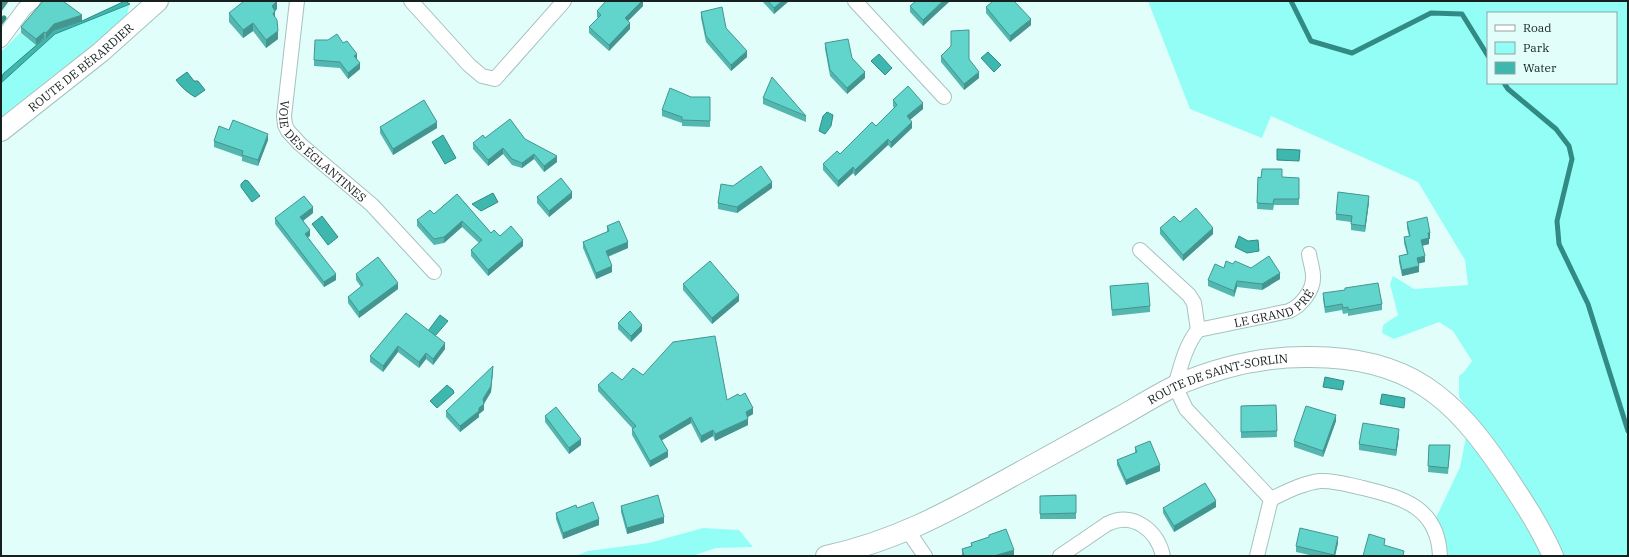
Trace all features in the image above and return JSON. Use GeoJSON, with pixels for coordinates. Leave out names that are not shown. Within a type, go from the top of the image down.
{"type":"FeatureCollection","features":[{"type":"Feature","properties":{"kind":"street"},"geometry":{"type":"LineString","coordinates":[[1,40],[24,9],[33,1]]}},
{"type":"Feature","properties":{"kind":"street","name":"ROUTE DE BÉRARDIER"},"geometry":{"type":"LineString","coordinates":[[1,131],[101,52],[158,1]]}},
{"type":"Feature","properties":{"kind":"street","name":"VOIE DES ÉGLANTINES"},"geometry":{"type":"LineString","coordinates":[[297,1],[284,116],[285,125],[288,131],[300,144],[372,205],[434,272]]}},
{"type":"Feature","properties":{"kind":"street"},"geometry":{"type":"LineString","coordinates":[[411,1],[469,65],[482,76],[494,79],[564,1]]}},
{"type":"Feature","properties":{"kind":"street"},"geometry":{"type":"LineString","coordinates":[[855,1],[944,97]]}},
{"type":"Feature","properties":{"kind":"street"},"geometry":{"type":"LineString","coordinates":[[1140,250],[1189,295],[1194,303],[1198,330],[1188,345],[1175,386],[1186,409],[1271,500]]}},
{"type":"Feature","properties":{"kind":"street","name":"LE GRAND PRÉ"},"geometry":{"type":"LineString","coordinates":[[1198,330],[1289,311],[1300,305],[1306,297],[1314,278],[1309,254]]}},
{"type":"Feature","properties":{"kind":"street","name":"ROUTE DE SAINT-SORLIN"},"geometry":{"type":"LineString","coordinates":[[826,556],[873,544],[908,531],[939,517],[1175,386],[1226,368],[1279,358],[1331,357],[1355,359],[1374,363],[1402,373],[1436,394],[1470,426],[1489,450],[1539,526],[1553,556]]}},
{"type":"Feature","properties":{"kind":"street"},"geometry":{"type":"LineString","coordinates":[[1257,556],[1271,500],[1286,492],[1320,481],[1347,484],[1396,496],[1413,504],[1426,515],[1435,530],[1440,543],[1440,556]]}},
{"type":"Feature","properties":{"kind":"street"},"geometry":{"type":"LineString","coordinates":[[1060,556],[1115,520],[1125,520],[1144,525],[1154,534],[1161,546],[1163,556]]}},
{"type":"Feature","properties":{"kind":"street"},"geometry":{"type":"LineString","coordinates":[[908,531],[925,556]]}},
{"type":"Feature","properties":{"kind":"green space"},"geometry":{"type":"Polygon","coordinates":[[[1148,1],[1628,1],[1628,556],[1449,556],[1436,518],[1460,467],[1471,413],[1459,397],[1459,376],[1472,361],[1453,331],[1439,322],[1394,339],[1382,333],[1383,325],[1398,315],[1390,284],[1393,276],[1414,289],[1468,285],[1465,260],[1418,182],[1271,116],[1262,138],[1190,109],[1148,1]]]}},
{"type":"Feature","properties":{"kind":"green space"},"geometry":{"type":"Polygon","coordinates":[[[130,4],[127,14],[102,37],[1,117],[1,52],[20,33],[39,47],[56,34],[130,4]]]}},
{"type":"Feature","properties":{"kind":"green space"},"geometry":{"type":"Polygon","coordinates":[[[703,528],[739,530],[753,547],[716,548],[692,556],[576,556],[588,551],[649,543],[703,528]]]}},
{"type":"Feature","properties":{"kind":"water"},"geometry":{"type":"Polygon","coordinates":[[[125,1],[130,4],[55,34],[1,83],[3,74],[54,30],[82,21],[125,1]]]}},
{"type":"Feature","properties":{"kind":"water"},"geometry":{"type":"Polygon","coordinates":[[[988,52],[1001,65],[994,72],[981,58],[988,52]]]}},
{"type":"Feature","properties":{"kind":"water"},"geometry":{"type":"Polygon","coordinates":[[[879,54],[892,68],[885,75],[871,61],[879,54]]]}},
{"type":"Feature","properties":{"kind":"water"},"geometry":{"type":"Polygon","coordinates":[[[187,72],[194,81],[198,81],[205,90],[195,97],[185,90],[176,80],[187,72]]]}},
{"type":"Feature","properties":{"kind":"water"},"geometry":{"type":"Polygon","coordinates":[[[827,112],[833,115],[831,126],[825,134],[819,131],[823,116],[827,112]]]}},
{"type":"Feature","properties":{"kind":"water"},"geometry":{"type":"Polygon","coordinates":[[[443,135],[456,158],[445,164],[432,142],[443,135]]]}},
{"type":"Feature","properties":{"kind":"water"},"geometry":{"type":"Polygon","coordinates":[[[1277,149],[1300,150],[1299,161],[1277,160],[1277,149]]]}},
{"type":"Feature","properties":{"kind":"water"},"geometry":{"type":"Polygon","coordinates":[[[245,180],[248,181],[260,196],[252,202],[241,187],[241,184],[245,180]]]}},
{"type":"Feature","properties":{"kind":"water"},"geometry":{"type":"Polygon","coordinates":[[[493,193],[498,202],[481,211],[472,204],[493,193]]]}},
{"type":"Feature","properties":{"kind":"water"},"geometry":{"type":"Polygon","coordinates":[[[322,216],[338,237],[328,245],[312,224],[322,216]]]}},
{"type":"Feature","properties":{"kind":"water"},"geometry":{"type":"Polygon","coordinates":[[[1239,236],[1248,241],[1258,240],[1259,251],[1247,253],[1235,247],[1239,236]]]}},
{"type":"Feature","properties":{"kind":"water"},"geometry":{"type":"Polygon","coordinates":[[[440,315],[448,321],[435,336],[428,331],[440,315]]]}},
{"type":"Feature","properties":{"kind":"water"},"geometry":{"type":"Polygon","coordinates":[[[1325,377],[1344,381],[1342,390],[1323,387],[1325,377]]]}},
{"type":"Feature","properties":{"kind":"water"},"geometry":{"type":"Polygon","coordinates":[[[447,385],[453,390],[454,393],[437,408],[430,401],[447,385]]]}},
{"type":"Feature","properties":{"kind":"water"},"geometry":{"type":"Polygon","coordinates":[[[1382,394],[1405,398],[1404,408],[1380,404],[1382,394]]]}},
{"type":"Feature","properties":{"kind":"building"},"geometry":{"type":"Polygon","coordinates":[[[43,1],[63,1],[82,15],[54,24],[46,33],[44,32],[36,39],[21,27],[43,1]]]}},
{"type":"Feature","properties":{"kind":"building"},"geometry":{"type":"Polygon","coordinates":[[[244,1],[277,1],[272,6],[275,11],[273,14],[277,20],[278,31],[266,40],[253,23],[243,30],[229,13],[244,1]]]}},
{"type":"Feature","properties":{"kind":"building"},"geometry":{"type":"Polygon","coordinates":[[[606,1],[642,1],[625,18],[630,23],[609,45],[589,27],[601,15],[597,11],[606,1]]]}},
{"type":"Feature","properties":{"kind":"building"},"geometry":{"type":"Polygon","coordinates":[[[768,1],[782,1],[774,8],[768,1]]]}},
{"type":"Feature","properties":{"kind":"building"},"geometry":{"type":"Polygon","coordinates":[[[916,1],[943,1],[923,20],[910,6],[916,1]]]}},
{"type":"Feature","properties":{"kind":"building"},"geometry":{"type":"Polygon","coordinates":[[[993,1],[1014,1],[1031,19],[1010,36],[986,7],[993,1]]]}},
{"type":"Feature","properties":{"kind":"building"},"geometry":{"type":"Polygon","coordinates":[[[722,7],[726,28],[747,51],[731,65],[706,36],[701,12],[722,7]]]}},
{"type":"Feature","properties":{"kind":"building"},"geometry":{"type":"Polygon","coordinates":[[[969,30],[969,59],[979,72],[964,84],[941,56],[951,46],[951,31],[969,30]]]}},
{"type":"Feature","properties":{"kind":"building"},"geometry":{"type":"Polygon","coordinates":[[[337,34],[343,43],[347,41],[357,54],[354,56],[360,63],[348,73],[340,62],[314,60],[315,40],[328,40],[337,34]]]}},
{"type":"Feature","properties":{"kind":"building"},"geometry":{"type":"Polygon","coordinates":[[[848,39],[852,58],[865,72],[847,88],[830,70],[825,43],[848,39]]]}},
{"type":"Feature","properties":{"kind":"building"},"geometry":{"type":"Polygon","coordinates":[[[772,77],[806,116],[763,98],[772,77]]]}},
{"type":"Feature","properties":{"kind":"building"},"geometry":{"type":"Polygon","coordinates":[[[908,86],[923,103],[907,116],[912,122],[891,142],[888,139],[855,170],[853,167],[838,181],[823,164],[837,151],[840,154],[872,122],[876,126],[897,105],[893,100],[908,86]]]}},
{"type":"Feature","properties":{"kind":"building"},"geometry":{"type":"Polygon","coordinates":[[[670,88],[691,97],[710,97],[710,121],[682,120],[682,117],[662,110],[670,88]]]}},
{"type":"Feature","properties":{"kind":"building"},"geometry":{"type":"Polygon","coordinates":[[[424,100],[437,122],[393,149],[380,127],[424,100]]]}},
{"type":"Feature","properties":{"kind":"building"},"geometry":{"type":"Polygon","coordinates":[[[510,119],[525,139],[557,156],[544,166],[534,154],[522,163],[512,159],[503,148],[488,160],[473,143],[483,135],[485,138],[510,119]]]}},
{"type":"Feature","properties":{"kind":"building"},"geometry":{"type":"Polygon","coordinates":[[[233,120],[268,134],[258,160],[242,155],[243,151],[214,141],[219,126],[229,130],[233,120]]]}},
{"type":"Feature","properties":{"kind":"building"},"geometry":{"type":"Polygon","coordinates":[[[761,166],[772,182],[737,207],[718,203],[721,184],[733,186],[761,166]]]}},
{"type":"Feature","properties":{"kind":"building"},"geometry":{"type":"Polygon","coordinates":[[[1262,169],[1282,169],[1282,177],[1299,178],[1299,199],[1274,199],[1273,204],[1257,203],[1258,177],[1261,178],[1262,169]]]}},
{"type":"Feature","properties":{"kind":"building"},"geometry":{"type":"Polygon","coordinates":[[[561,178],[572,192],[549,211],[537,197],[561,178]]]}},
{"type":"Feature","properties":{"kind":"building"},"geometry":{"type":"Polygon","coordinates":[[[1338,192],[1369,196],[1365,226],[1351,224],[1352,216],[1336,214],[1338,192]]]}},
{"type":"Feature","properties":{"kind":"building"},"geometry":{"type":"Polygon","coordinates":[[[457,194],[491,233],[494,230],[500,236],[511,226],[523,240],[488,270],[471,250],[482,240],[462,221],[444,237],[434,239],[417,220],[430,210],[434,214],[457,194]]]}},
{"type":"Feature","properties":{"kind":"building"},"geometry":{"type":"Polygon","coordinates":[[[304,196],[313,207],[300,217],[310,230],[305,234],[336,274],[324,282],[275,218],[304,196]]]}},
{"type":"Feature","properties":{"kind":"building"},"geometry":{"type":"Polygon","coordinates":[[[1196,208],[1213,228],[1183,255],[1160,228],[1174,216],[1180,222],[1196,208]]]}},
{"type":"Feature","properties":{"kind":"building"},"geometry":{"type":"Polygon","coordinates":[[[1427,217],[1430,233],[1428,233],[1429,238],[1421,240],[1425,256],[1417,258],[1419,266],[1402,270],[1399,256],[1408,254],[1404,237],[1410,236],[1407,222],[1427,217]]]}},
{"type":"Feature","properties":{"kind":"building"},"geometry":{"type":"Polygon","coordinates":[[[619,221],[628,242],[606,251],[612,266],[596,273],[583,242],[609,231],[607,226],[619,221]]]}},
{"type":"Feature","properties":{"kind":"building"},"geometry":{"type":"Polygon","coordinates":[[[1269,256],[1280,273],[1262,284],[1237,281],[1234,291],[1208,280],[1215,264],[1224,268],[1226,261],[1233,264],[1235,261],[1251,268],[1269,256]]]}},
{"type":"Feature","properties":{"kind":"building"},"geometry":{"type":"Polygon","coordinates":[[[378,257],[398,283],[359,312],[348,297],[363,285],[356,274],[378,257]]]}},
{"type":"Feature","properties":{"kind":"building"},"geometry":{"type":"Polygon","coordinates":[[[710,261],[739,295],[712,318],[683,284],[710,261]]]}},
{"type":"Feature","properties":{"kind":"building"},"geometry":{"type":"Polygon","coordinates":[[[1148,283],[1150,306],[1112,310],[1110,286],[1148,283]]]}},
{"type":"Feature","properties":{"kind":"building"},"geometry":{"type":"Polygon","coordinates":[[[1378,283],[1382,304],[1348,310],[1348,307],[1343,308],[1342,304],[1325,307],[1323,293],[1378,283]]]}},
{"type":"Feature","properties":{"kind":"building"},"geometry":{"type":"Polygon","coordinates":[[[630,311],[642,325],[631,336],[618,323],[630,311]]]}},
{"type":"Feature","properties":{"kind":"building"},"geometry":{"type":"Polygon","coordinates":[[[406,313],[445,343],[433,359],[426,353],[419,362],[398,346],[383,366],[370,356],[406,313]]]}},
{"type":"Feature","properties":{"kind":"building"},"geometry":{"type":"Polygon","coordinates":[[[715,336],[727,400],[738,394],[740,396],[745,393],[753,408],[746,412],[748,419],[715,434],[713,430],[701,436],[691,417],[659,436],[668,451],[650,461],[632,429],[636,426],[598,385],[612,372],[622,380],[633,368],[643,375],[673,342],[715,336]]]}},
{"type":"Feature","properties":{"kind":"building"},"geometry":{"type":"Polygon","coordinates":[[[493,366],[491,386],[483,399],[484,404],[479,408],[479,411],[460,426],[446,411],[493,366]]]}},
{"type":"Feature","properties":{"kind":"building"},"geometry":{"type":"Polygon","coordinates":[[[1276,405],[1277,431],[1241,432],[1241,406],[1276,405]]]}},
{"type":"Feature","properties":{"kind":"building"},"geometry":{"type":"Polygon","coordinates":[[[1306,406],[1336,415],[1323,451],[1294,441],[1306,406]]]}},
{"type":"Feature","properties":{"kind":"building"},"geometry":{"type":"Polygon","coordinates":[[[556,407],[581,439],[569,448],[545,416],[556,407]]]}},
{"type":"Feature","properties":{"kind":"building"},"geometry":{"type":"Polygon","coordinates":[[[1363,423],[1399,429],[1396,450],[1359,444],[1363,423]]]}},
{"type":"Feature","properties":{"kind":"building"},"geometry":{"type":"Polygon","coordinates":[[[1150,441],[1160,465],[1126,480],[1117,460],[1137,452],[1135,447],[1150,441]]]}},
{"type":"Feature","properties":{"kind":"building"},"geometry":{"type":"Polygon","coordinates":[[[1429,445],[1450,445],[1448,468],[1428,466],[1429,445]]]}},
{"type":"Feature","properties":{"kind":"building"},"geometry":{"type":"Polygon","coordinates":[[[1205,483],[1216,501],[1174,526],[1163,508],[1205,483]]]}},
{"type":"Feature","properties":{"kind":"building"},"geometry":{"type":"Polygon","coordinates":[[[658,495],[664,517],[627,528],[621,506],[658,495]]]}},
{"type":"Feature","properties":{"kind":"building"},"geometry":{"type":"Polygon","coordinates":[[[1076,495],[1076,513],[1040,514],[1040,496],[1076,495]]]}},
{"type":"Feature","properties":{"kind":"building"},"geometry":{"type":"Polygon","coordinates":[[[593,502],[599,519],[563,533],[556,513],[576,505],[577,508],[593,502]]]}},
{"type":"Feature","properties":{"kind":"building"},"geometry":{"type":"Polygon","coordinates":[[[1300,528],[1338,537],[1334,555],[1296,546],[1300,528]]]}},
{"type":"Feature","properties":{"kind":"building"},"geometry":{"type":"Polygon","coordinates":[[[1006,529],[1014,550],[994,556],[964,556],[962,549],[972,546],[971,543],[1006,529]]]}},
{"type":"Feature","properties":{"kind":"building"},"geometry":{"type":"Polygon","coordinates":[[[1369,534],[1385,539],[1384,545],[1404,551],[1403,556],[1363,556],[1369,534]]]}},
{"type":"Feature","properties":{"kind":"waterway"},"geometry":{"type":"LineString","coordinates":[[1291,1],[1311,41],[1352,53],[1431,13],[1462,14],[1487,54]]}},
{"type":"Feature","properties":{"kind":"waterway"},"geometry":{"type":"LineString","coordinates":[[1,22],[4,18]]}},
{"type":"Feature","properties":{"kind":"waterway"},"geometry":{"type":"LineString","coordinates":[[1505,84],[1508,89],[1556,129],[1569,146],[1572,159],[1557,221],[1559,244],[1588,304],[1628,431]]}}]}
